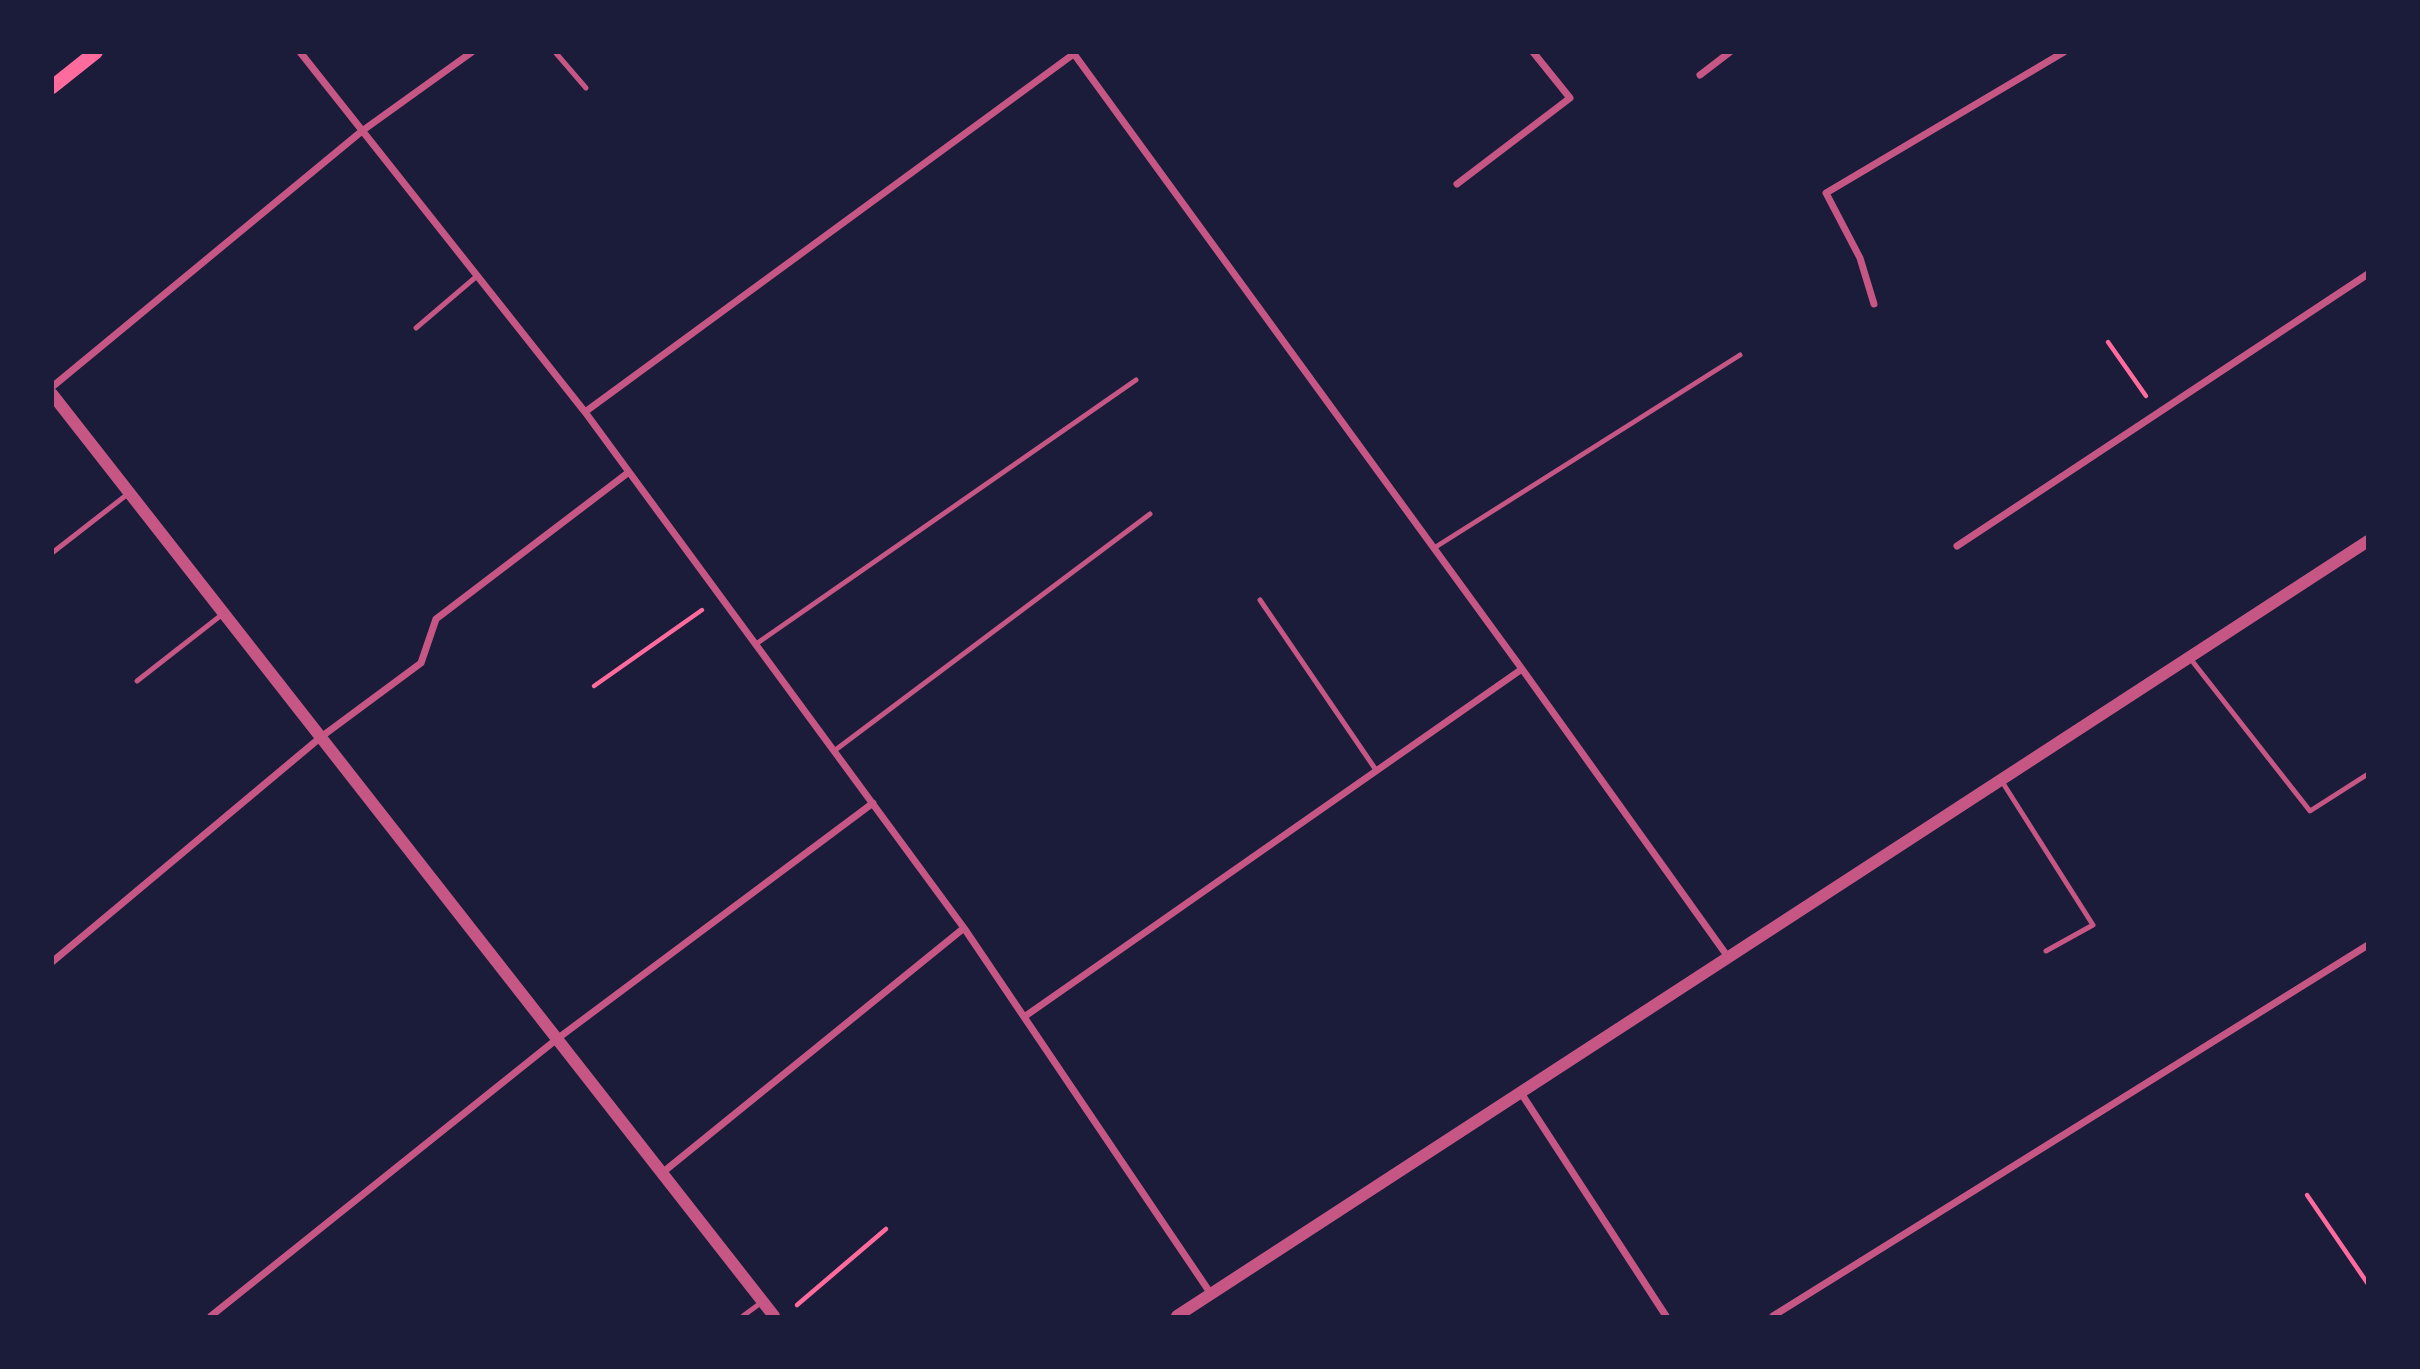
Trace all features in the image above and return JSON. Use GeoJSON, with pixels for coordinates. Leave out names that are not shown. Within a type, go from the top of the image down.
{"type":"FeatureCollection","features":[{"type":"Feature","properties":{"kind":"main road"},"geometry":{"type":"LineString","coordinates":[[52,87],[96,52]]}},
{"type":"Feature","properties":{"kind":"street"},"geometry":{"type":"LineString","coordinates":[[300,52],[585,412],[873,803],[964,928],[1211,1294]]}},
{"type":"Feature","properties":{"kind":"street"},"geometry":{"type":"LineString","coordinates":[[52,387],[362,131],[471,52]]}},
{"type":"Feature","properties":{"kind":"street"},"geometry":{"type":"LineString","coordinates":[[1457,184],[1570,98],[1533,52]]}},
{"type":"Feature","properties":{"kind":"street"},"geometry":{"type":"LineString","coordinates":[[1700,75],[1730,52]]}},
{"type":"Feature","properties":{"kind":"street"},"geometry":{"type":"LineString","coordinates":[[1874,304],[1860,258],[1826,193],[2064,52]]}},
{"type":"Feature","properties":{"kind":"street"},"geometry":{"type":"LineString","coordinates":[[585,412],[1075,53],[1728,957]]}},
{"type":"Feature","properties":{"kind":"street"},"geometry":{"type":"LineString","coordinates":[[1957,546],[2368,274]]}},
{"type":"Feature","properties":{"kind":"street"},"geometry":{"type":"LineString","coordinates":[[52,394],[774,1317]]}},
{"type":"Feature","properties":{"kind":"street"},"geometry":{"type":"LineString","coordinates":[[52,962],[321,737],[421,663],[436,619],[629,472]]}},
{"type":"Feature","properties":{"kind":"street"},"geometry":{"type":"LineString","coordinates":[[1177,1317],[2368,541]]}},
{"type":"Feature","properties":{"kind":"street"},"geometry":{"type":"LineString","coordinates":[[1024,1017],[1522,669]]}},
{"type":"Feature","properties":{"kind":"street"},"geometry":{"type":"LineString","coordinates":[[211,1317],[557,1039],[873,803]]}},
{"type":"Feature","properties":{"kind":"street"},"geometry":{"type":"LineString","coordinates":[[662,1173],[964,928]]}},
{"type":"Feature","properties":{"kind":"street"},"geometry":{"type":"LineString","coordinates":[[1773,1317],[2368,945]]}},
{"type":"Feature","properties":{"kind":"street"},"geometry":{"type":"LineString","coordinates":[[1521,1093],[1666,1317]]}},
{"type":"Feature","properties":{"kind":"lane"},"geometry":{"type":"LineString","coordinates":[[555,52],[586,88]]}},
{"type":"Feature","properties":{"kind":"lane"},"geometry":{"type":"LineString","coordinates":[[416,328],[477,276]]}},
{"type":"Feature","properties":{"kind":"lane"},"geometry":{"type":"LineString","coordinates":[[1434,548],[1740,355]]}},
{"type":"Feature","properties":{"kind":"lane"},"geometry":{"type":"LineString","coordinates":[[755,644],[1136,380]]}},
{"type":"Feature","properties":{"kind":"lane"},"geometry":{"type":"LineString","coordinates":[[52,553],[129,493]]}},
{"type":"Feature","properties":{"kind":"lane"},"geometry":{"type":"LineString","coordinates":[[834,751],[1150,514]]}},
{"type":"Feature","properties":{"kind":"lane"},"geometry":{"type":"LineString","coordinates":[[1260,600],[1376,771]]}},
{"type":"Feature","properties":{"kind":"lane"},"geometry":{"type":"LineString","coordinates":[[137,681],[224,613]]}},
{"type":"Feature","properties":{"kind":"lane"},"geometry":{"type":"LineString","coordinates":[[2189,657],[2311,811],[2368,774]]}},
{"type":"Feature","properties":{"kind":"lane"},"geometry":{"type":"LineString","coordinates":[[2001,780],[2093,925],[2046,951]]}},
{"type":"Feature","properties":{"kind":"lane"},"geometry":{"type":"LineString","coordinates":[[743,1317],[762,1302]]}},
{"type":"Feature","properties":{"kind":"path"},"geometry":{"type":"LineString","coordinates":[[2108,342],[2158,414]]}},
{"type":"Feature","properties":{"kind":"path"},"geometry":{"type":"LineString","coordinates":[[594,686],[721,597]]}},
{"type":"Feature","properties":{"kind":"path"},"geometry":{"type":"LineString","coordinates":[[2307,1195],[2368,1284]]}},
{"type":"Feature","properties":{"kind":"path"},"geometry":{"type":"LineString","coordinates":[[794,1308],[886,1229]]}}]}
